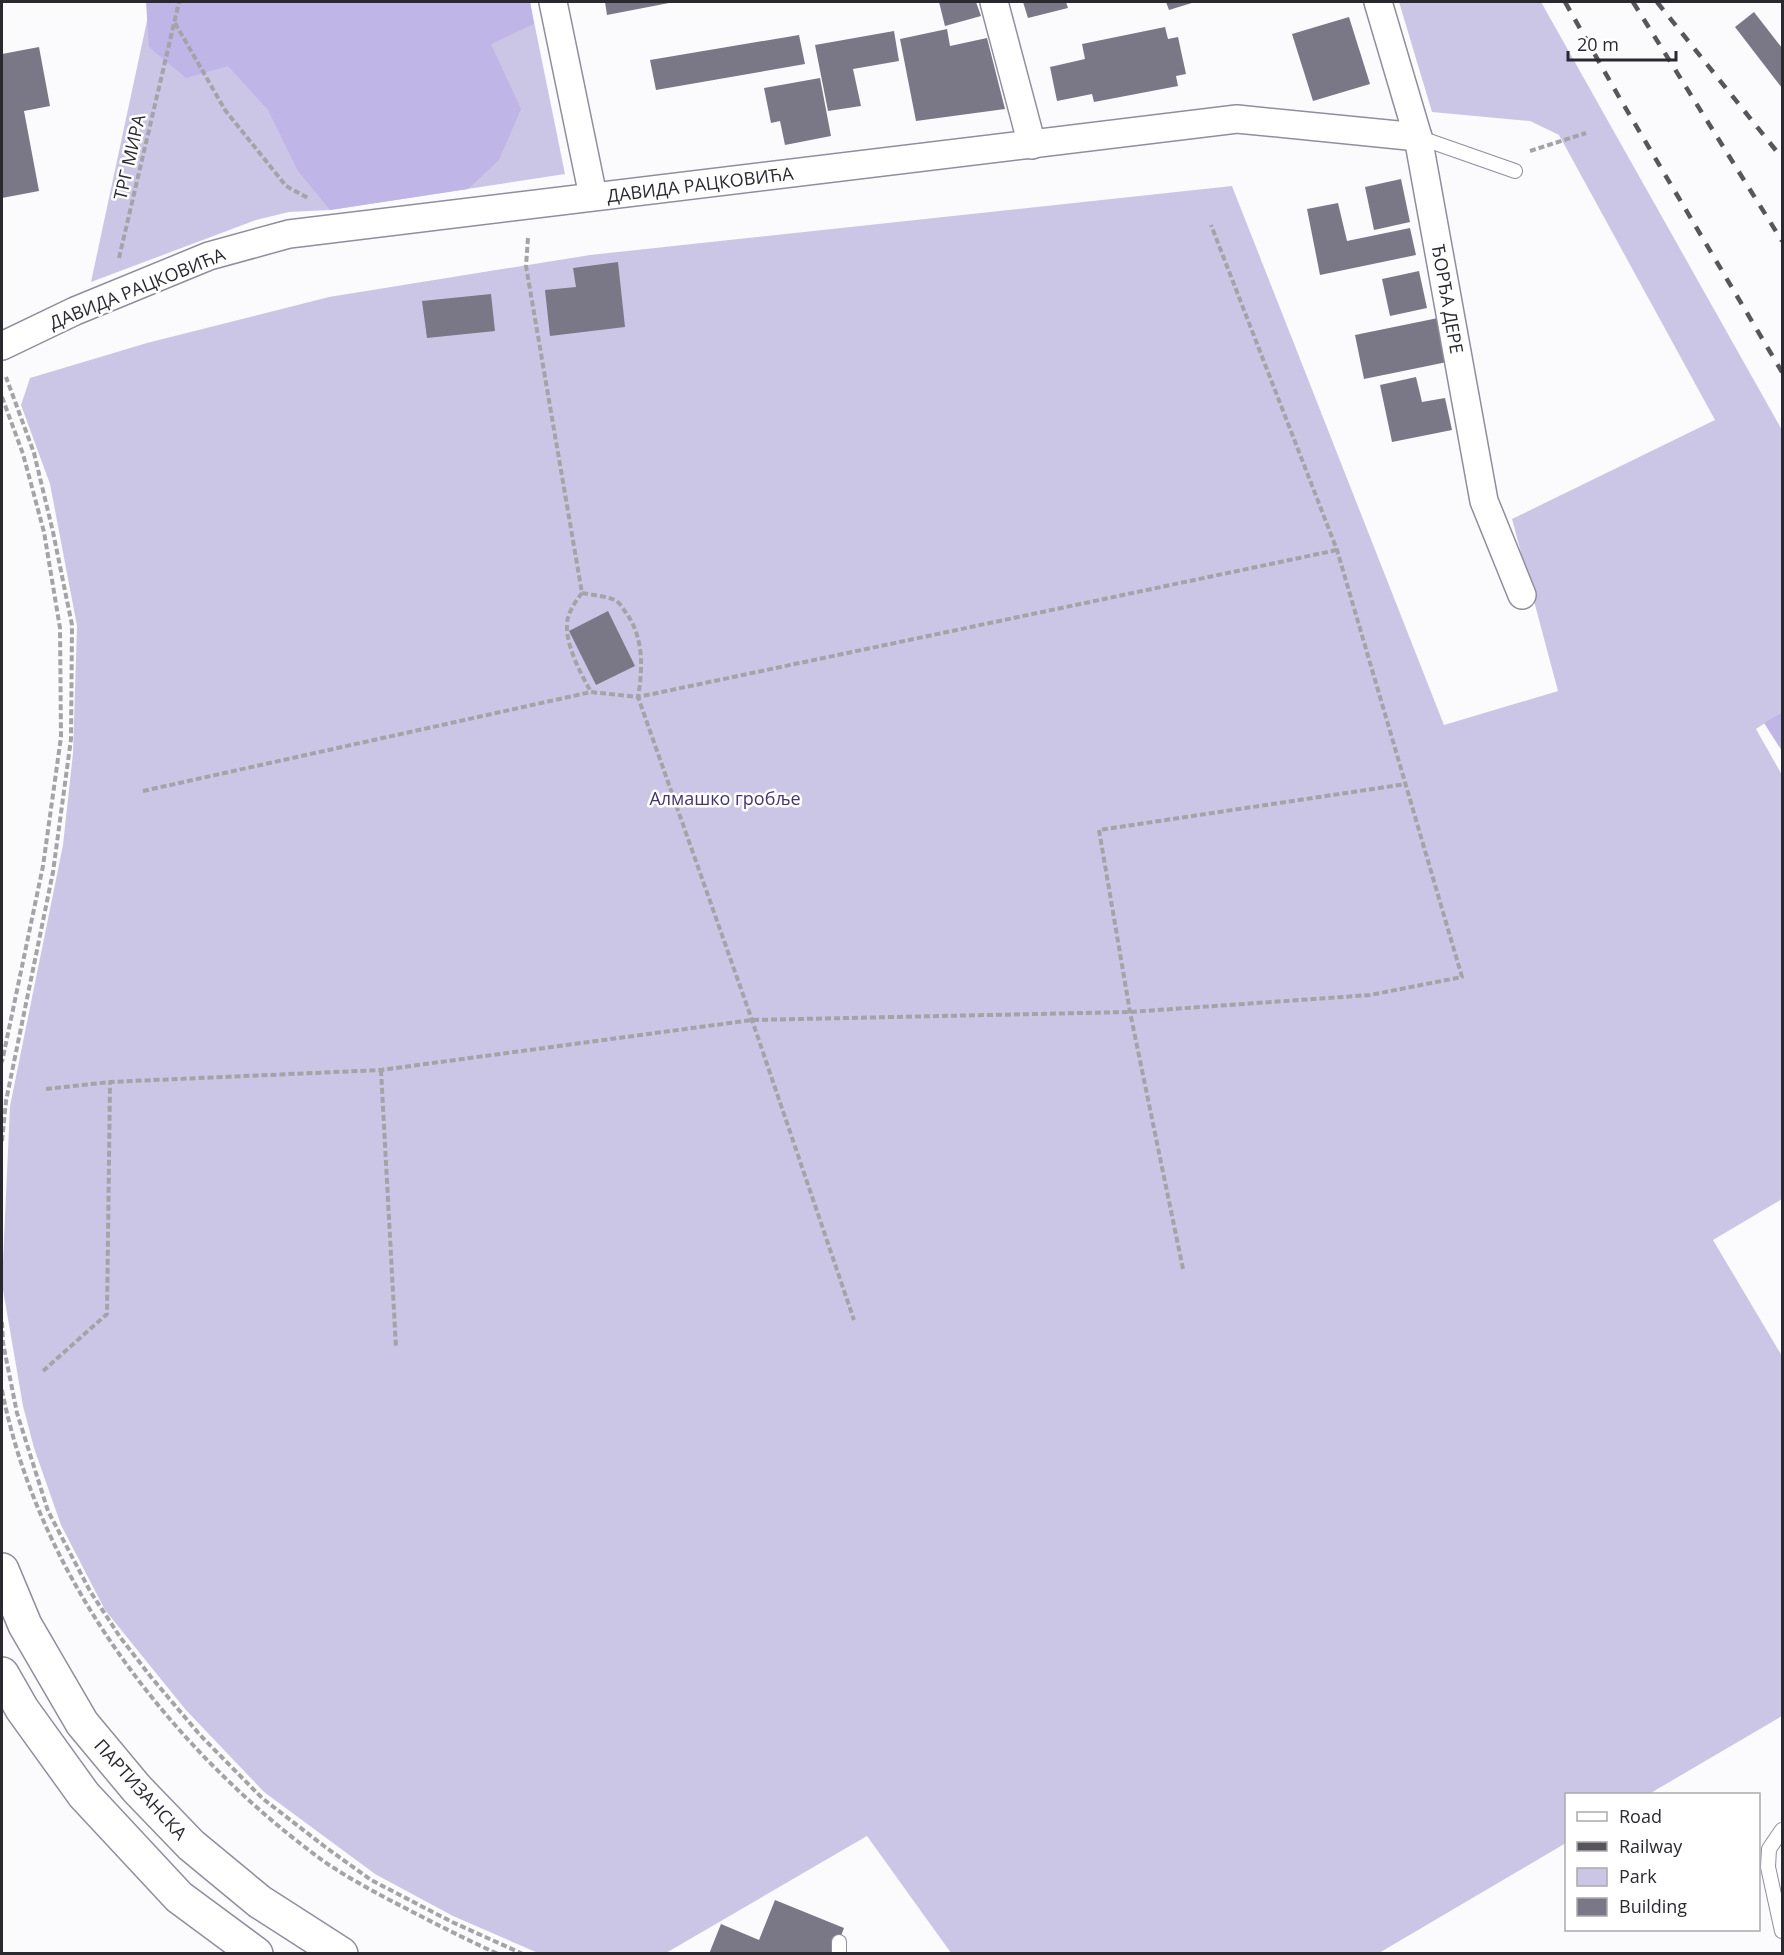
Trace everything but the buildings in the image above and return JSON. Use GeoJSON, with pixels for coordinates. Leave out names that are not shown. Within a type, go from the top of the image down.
{"type":"FeatureCollection","features":[{"type":"Feature","properties":{"kind":"main road","name":"ПАРТИЗАНСКА"},"geometry":{"type":"LineString","coordinates":[[2,1570],[25,1625],[82,1723],[137,1789],[191,1845],[260,1902],[341,1953]]}},
{"type":"Feature","properties":{"kind":"main road"},"geometry":{"type":"LineString","coordinates":[[2,1674],[22,1710],[84,1795],[179,1898],[256,1953]]}},
{"type":"Feature","properties":{"kind":"street"},"geometry":{"type":"LineString","coordinates":[[553,2],[593,196]]}},
{"type":"Feature","properties":{"kind":"street"},"geometry":{"type":"LineString","coordinates":[[994,2],[1032,145]]}},
{"type":"Feature","properties":{"kind":"street","name":"ЂОРЂА ДЕРЕ"},"geometry":{"type":"LineString","coordinates":[[1378,2],[1418,136],[1484,501],[1522,595]]}},
{"type":"Feature","properties":{"kind":"street","name":"ДАВИДА РАЦКОВИЋА"},"geometry":{"type":"LineString","coordinates":[[2,346],[110,297],[209,256],[289,234],[1237,119],[1418,136]]}},
{"type":"Feature","properties":{"kind":"lane"},"geometry":{"type":"LineString","coordinates":[[1418,136],[1515,171]]}},
{"type":"Feature","properties":{"kind":"lane"},"geometry":{"type":"LineString","coordinates":[[1782,1830],[1769,1849],[1768,1867],[1782,1931]]}},
{"type":"Feature","properties":{"kind":"path","name":"ТРГ МИРА"},"geometry":{"type":"LineString","coordinates":[[110,297],[178,2]]}},
{"type":"Feature","properties":{"kind":"path"},"geometry":{"type":"LineString","coordinates":[[174,22],[225,111],[286,186],[312,201]]}},
{"type":"Feature","properties":{"kind":"path"},"geometry":{"type":"LineString","coordinates":[[530,204],[526,266],[582,593],[573,605],[566,626],[577,667],[591,692]]}},
{"type":"Feature","properties":{"kind":"path"},"geometry":{"type":"LineString","coordinates":[[46,1089],[110,1082],[381,1070],[752,1020],[1130,1012],[1370,995],[1462,977],[1337,550],[1211,225]]}},
{"type":"Feature","properties":{"kind":"path"},"geometry":{"type":"LineString","coordinates":[[2,1141],[6,1101],[53,872],[71,739],[72,625],[34,453],[6,375]]}},
{"type":"Feature","properties":{"kind":"path"},"geometry":{"type":"LineString","coordinates":[[2,397],[23,454],[44,532],[60,628],[61,737],[43,866],[2,1062]]}},
{"type":"Feature","properties":{"kind":"path"},"geometry":{"type":"LineString","coordinates":[[143,791],[591,692],[638,697],[1337,550]]}},
{"type":"Feature","properties":{"kind":"path"},"geometry":{"type":"LineString","coordinates":[[582,593],[616,600],[628,615],[637,635],[642,657],[638,697],[752,1020],[854,1320]]}},
{"type":"Feature","properties":{"kind":"path"},"geometry":{"type":"LineString","coordinates":[[1183,1269],[1130,1012],[1100,830],[1406,784]]}},
{"type":"Feature","properties":{"kind":"path"},"geometry":{"type":"LineString","coordinates":[[381,1070],[396,1348]]}},
{"type":"Feature","properties":{"kind":"path"},"geometry":{"type":"LineString","coordinates":[[43,1371],[106,1314],[110,1082]]}},
{"type":"Feature","properties":{"kind":"path"},"geometry":{"type":"LineString","coordinates":[[2,1322],[3,1343],[17,1413],[48,1511],[90,1591],[120,1637],[151,1677],[200,1735],[262,1798],[324,1846],[371,1880],[452,1922],[523,1953]]}},
{"type":"Feature","properties":{"kind":"path"},"geometry":{"type":"LineString","coordinates":[[2,1390],[7,1415],[40,1516],[82,1598],[110,1643],[192,1743],[256,1807],[320,1858],[449,1932],[498,1953]]}},
{"type":"Feature","properties":{"kind":"green space"},"geometry":{"type":"Polygon","coordinates":[[[151,2],[530,2],[565,174],[330,210],[289,212],[256,220],[91,282],[151,2]]]}},
{"type":"Feature","properties":{"kind":"green space","name":"Алмашко гробље"},"geometry":{"type":"Polygon","coordinates":[[[1399,2],[1541,2],[1782,430],[1782,712],[1756,729],[1782,775],[1782,1199],[1713,1240],[1782,1356],[1782,1716],[1651,1793],[1565,1793],[1565,1844],[1379,1953],[951,1953],[867,1836],[666,1953],[538,1953],[453,1916],[375,1874],[264,1792],[185,1709],[105,1610],[61,1525],[34,1448],[23,1406],[2,1284],[10,1106],[63,845],[73,753],[77,626],[50,484],[21,405],[30,378],[147,343],[329,297],[590,255],[1232,186],[1444,725],[1558,691],[1512,519],[1715,420],[1559,135],[1530,121],[1432,112],[1399,2]]]}},
{"type":"Feature","properties":{"kind":"shaded area"},"geometry":{"type":"Polygon","coordinates":[[[146,2],[530,2],[534,24],[491,44],[521,109],[499,160],[468,189],[330,210],[298,171],[268,110],[228,66],[186,78],[149,47],[146,2]]]}},
{"type":"Feature","properties":{"kind":"shaded area"},"geometry":{"type":"Polygon","coordinates":[[[1782,712],[1782,751],[1764,723],[1782,712]]]}},
{"type":"Feature","properties":{"kind":"railway"},"geometry":{"type":"LineString","coordinates":[[1565,2],[1782,372]]}},
{"type":"Feature","properties":{"kind":"railway"},"geometry":{"type":"LineString","coordinates":[[1633,2],[1782,241]]}},
{"type":"Feature","properties":{"kind":"railway"},"geometry":{"type":"LineString","coordinates":[[1657,2],[1782,158]]}}]}
